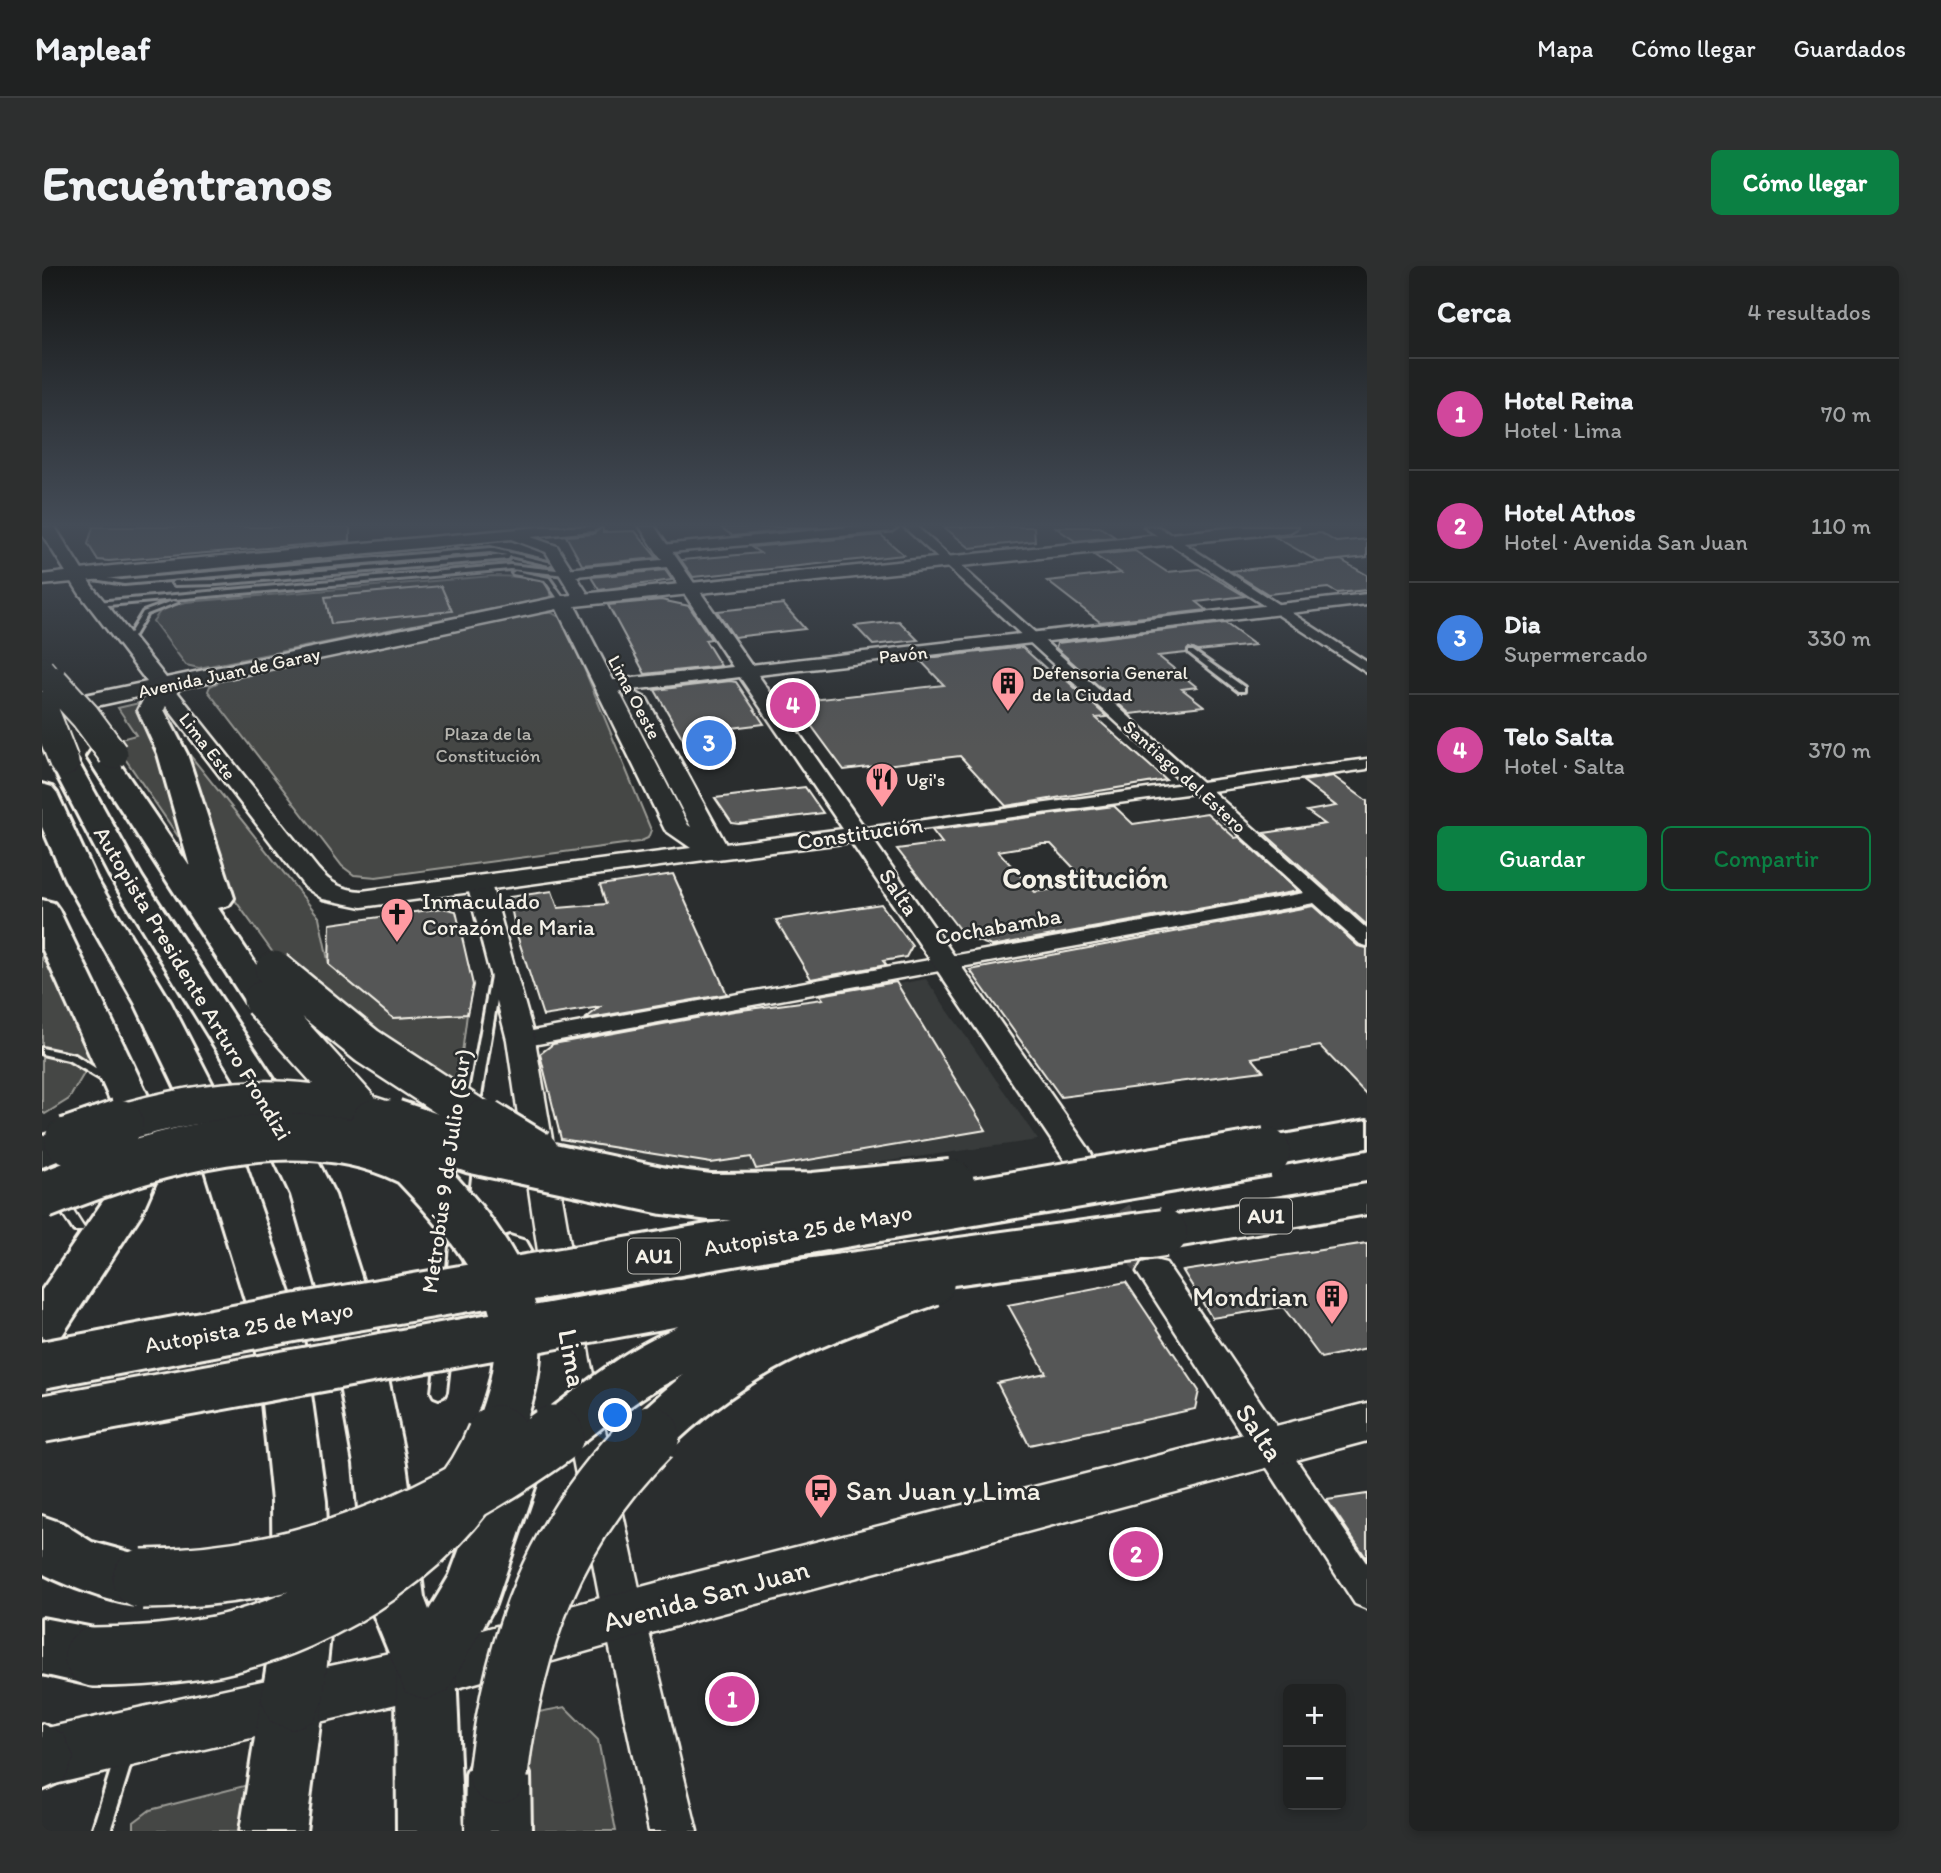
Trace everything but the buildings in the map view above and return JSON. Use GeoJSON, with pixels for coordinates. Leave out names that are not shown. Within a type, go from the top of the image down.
{"type":"FeatureCollection","features":[{"type":"Feature","properties":{"kind":"highway"},"geometry":{"type":"LineString","coordinates":[[162,686],[151,710],[166,733],[203,865],[217,898]]}},
{"type":"Feature","properties":{"kind":"highway"},"geometry":{"type":"LineString","coordinates":[[46,693],[107,755],[217,898],[268,985],[317,1009],[382,1056],[559,1164]]}},
{"type":"Feature","properties":{"kind":"highway","name":"Autopista Presidente Arturo Frondizi"},"geometry":{"type":"LineString","coordinates":[[46,693],[64,762],[126,877],[263,1093],[313,1195],[354,1330],[380,1464],[395,1597],[426,1671]]}},
{"type":"Feature","properties":{"kind":"highway"},"geometry":{"type":"LineString","coordinates":[[42,1646],[94,1657],[159,1657],[240,1639],[323,1607],[379,1574],[442,1521],[481,1470],[506,1419],[517,1363],[516,1327],[507,1293],[485,1250],[268,985],[107,755]]}},
{"type":"Feature","properties":{"kind":"highway","name":"Autopista Presidente Arturo Frondizi"},"geometry":{"type":"LineString","coordinates":[[42,793],[80,880],[153,1003],[206,1112],[252,1244],[275,1321],[299,1501],[302,1627],[273,1831]]}},
{"type":"Feature","properties":{"kind":"highway"},"geometry":{"type":"LineString","coordinates":[[42,910],[130,1100],[140,1136],[135,1183],[113,1224],[42,1327]]}},
{"type":"Feature","properties":{"kind":"highway"},"geometry":{"type":"LineString","coordinates":[[42,1136],[96,1107],[150,1090],[226,1078],[284,1077],[334,1082],[376,1091],[559,1164]]}},
{"type":"Feature","properties":{"kind":"highway"},"geometry":{"type":"LineString","coordinates":[[45,1178],[91,1131],[147,1115],[221,1102],[299,1101],[348,1107],[458,1146],[559,1164],[678,1193],[709,1197],[770,1198],[1267,1152]]}},
{"type":"Feature","properties":{"kind":"highway","name":"Autopista 25 de Mayo"},"geometry":{"type":"LineString","coordinates":[[42,1366],[323,1313],[1367,1134]]}},
{"type":"Feature","properties":{"kind":"highway"},"geometry":{"type":"LineString","coordinates":[[45,1178],[118,1166],[167,1152],[256,1138],[341,1142],[404,1158],[443,1182],[467,1203],[516,1261],[540,1318],[545,1376],[530,1429],[475,1586],[426,1671],[430,1831]]}},
{"type":"Feature","properties":{"kind":"highway","name":"AU1"},"geometry":{"type":"LineString","coordinates":[[42,1419],[748,1290],[1159,1252],[1367,1199]]}},
{"type":"Feature","properties":{"kind":"highway"},"geometry":{"type":"LineString","coordinates":[[42,1541],[94,1570],[164,1581],[240,1573],[299,1560],[351,1542],[443,1501],[516,1461],[638,1373],[700,1342],[779,1315],[931,1282],[1159,1252]]}},
{"type":"Feature","properties":{"kind":"highway"},"geometry":{"type":"LineString","coordinates":[[498,1803],[503,1714],[517,1658],[540,1595],[568,1537],[616,1469],[681,1406],[763,1347],[931,1282]]}},
{"type":"Feature","properties":{"kind":"highway"},"geometry":{"type":"LineString","coordinates":[[530,1429],[572,1360]]}},
{"type":"Feature","properties":{"kind":"main road","name":"Lima Este"},"geometry":{"type":"LineString","coordinates":[[94,600],[317,885],[335,895],[353,899]]}},
{"type":"Feature","properties":{"kind":"main road","name":"Avenida Juan de Garay"},"geometry":{"type":"LineString","coordinates":[[46,693],[162,686],[582,600]]}},
{"type":"Feature","properties":{"kind":"main road","name":"Lima Oeste"},"geometry":{"type":"LineString","coordinates":[[573,601],[604,639]]}},
{"type":"Feature","properties":{"kind":"main road","name":"Lima Oeste"},"geometry":{"type":"LineString","coordinates":[[573,601],[617,685],[717,852]]}},
{"type":"Feature","properties":{"kind":"main road","name":"Lima Oeste"},"geometry":{"type":"LineString","coordinates":[[616,662],[617,685],[678,830]]}},
{"type":"Feature","properties":{"kind":"main road"},"geometry":{"type":"LineString","coordinates":[[652,860],[666,848],[678,830],[717,852]]}},
{"type":"Feature","properties":{"kind":"main road","name":"Constitución"},"geometry":{"type":"LineString","coordinates":[[353,899],[717,852]]}},
{"type":"Feature","properties":{"kind":"main road","name":"Avenida San Juan"},"geometry":{"type":"LineString","coordinates":[[42,1757],[426,1671],[624,1616],[1367,1423]]}},
{"type":"Feature","properties":{"kind":"street","name":"Salta"},"geometry":{"type":"LineString","coordinates":[[697,600],[1077,1155]]}},
{"type":"Feature","properties":{"kind":"street","name":"Santiago del Estero"},"geometry":{"type":"LineString","coordinates":[[989,600],[1367,940]]}},
{"type":"Feature","properties":{"kind":"street"},"geometry":{"type":"LineString","coordinates":[[1261,600],[1367,669]]}},
{"type":"Feature","properties":{"kind":"street","name":"Pavón"},"geometry":{"type":"LineString","coordinates":[[617,685],[1031,639],[1158,628],[1358,600]]}},
{"type":"Feature","properties":{"kind":"street","name":"Constitución"},"geometry":{"type":"LineString","coordinates":[[717,852],[1367,764]]}},
{"type":"Feature","properties":{"kind":"street","name":"Lima"},"geometry":{"type":"LineString","coordinates":[[479,884],[521,1040],[572,1360],[624,1616],[673,1831]]}},
{"type":"Feature","properties":{"kind":"street","name":"Cochabamba"},"geometry":{"type":"LineString","coordinates":[[521,1040],[1320,895]]}},
{"type":"Feature","properties":{"kind":"street","name":"Salta"},"geometry":{"type":"LineString","coordinates":[[1159,1252],[1271,1448],[1367,1593]]}},
{"type":"Feature","properties":{"kind":"lane"},"geometry":{"type":"LineString","coordinates":[[97,604],[151,600]]}},
{"type":"Feature","properties":{"kind":"lane"},"geometry":{"type":"LineString","coordinates":[[127,643],[145,613],[186,600]]}},
{"type":"Feature","properties":{"kind":"lane"},"geometry":{"type":"LineString","coordinates":[[1191,652],[1241,690]]}},
{"type":"Feature","properties":{"kind":"lane","name":"Metrobús 9 de Julio (Sur)"},"geometry":{"type":"LineString","coordinates":[[470,1128],[499,956]]}},
{"type":"Feature","properties":{"kind":"lane"},"geometry":{"type":"LineString","coordinates":[[42,1051],[71,1057],[110,1081],[130,1100]]}},
{"type":"Feature","properties":{"kind":"lane","name":"Metrobús 9 de Julio (Sur)"},"geometry":{"type":"LineString","coordinates":[[450,1300],[468,1141]]}},
{"type":"Feature","properties":{"kind":"lane"},"geometry":{"type":"LineString","coordinates":[[45,1178],[78,1228]]}},
{"type":"Feature","properties":{"kind":"lane","name":"Metrobús 9 de Julio (Sur)"},"geometry":{"type":"LineString","coordinates":[[439,1392],[447,1326]]}},
{"type":"Feature","properties":{"kind":"lane"},"geometry":{"type":"LineString","coordinates":[[101,1831],[130,1738]]}},
{"type":"Feature","properties":{"kind":"shaded area"},"geometry":{"type":"Polygon","coordinates":[[[926,979],[1038,1140],[760,1179],[571,1149],[531,1051],[926,979]]]}},
{"type":"Feature","properties":{"kind":"green space"},"geometry":{"type":"Polygon","coordinates":[[[537,600],[199,668],[186,665],[153,621],[162,609],[186,602],[537,600]]]}},
{"type":"Feature","properties":{"kind":"green space","name":"Plaza de la Constitución"},"geometry":{"type":"Polygon","coordinates":[[[535,613],[552,613],[564,620],[651,830],[648,838],[639,842],[376,877],[354,875],[342,866],[208,691],[210,686],[225,679],[535,613]]]}},
{"type":"Feature","properties":{"kind":"green space"},"geometry":{"type":"Polygon","coordinates":[[[139,703],[146,707],[186,834],[178,836],[113,741],[136,735],[118,708],[139,703]]]}},
{"type":"Feature","properties":{"kind":"green space"},"geometry":{"type":"Polygon","coordinates":[[[174,735],[319,917],[329,965],[393,1018],[467,1014],[458,1085],[284,968],[214,871],[174,735]]]}},
{"type":"Feature","properties":{"kind":"green space"},"geometry":{"type":"Polygon","coordinates":[[[42,954],[92,1060],[69,1099],[45,1114],[42,1111],[42,954]]]}},
{"type":"Feature","properties":{"kind":"green space"},"geometry":{"type":"Polygon","coordinates":[[[565,1707],[598,1740],[616,1831],[522,1831],[528,1714],[565,1707]]]}},
{"type":"Feature","properties":{"kind":"green space"},"geometry":{"type":"Polygon","coordinates":[[[248,1785],[244,1831],[134,1831],[134,1822],[150,1810],[248,1785]]]}},
{"type":"Feature","properties":{"kind":"tunnel"},"geometry":{"type":"LineString","coordinates":[[1088,1172],[1154,1272]]}},
{"type":"Feature","properties":{"kind":"place","name":"Telo Salta"},"geometry":{"type":"Point","coordinates":[793,705]}},
{"type":"Feature","properties":{"kind":"place","name":"Defensoria General de la Ciudad"},"geometry":{"type":"Point","coordinates":[1008,713]}},
{"type":"Feature","properties":{"kind":"place","name":"Dia"},"geometry":{"type":"Point","coordinates":[709,743]}},
{"type":"Feature","properties":{"kind":"place","name":"Ugi's"},"geometry":{"type":"Point","coordinates":[882,809]}},
{"type":"Feature","properties":{"kind":"place","name":"Inmaculado Corazón de Maria"},"geometry":{"type":"Point","coordinates":[397,944]}},
{"type":"Feature","properties":{"kind":"place","name":"Mondrian"},"geometry":{"type":"Point","coordinates":[1332,1326]}},
{"type":"Feature","properties":{"kind":"place","name":"San Juan y Lima"},"geometry":{"type":"Point","coordinates":[821,1520]}},
{"type":"Feature","properties":{"kind":"place","name":"Hotel Athos"},"geometry":{"type":"Point","coordinates":[1136,1554]}},
{"type":"Feature","properties":{"kind":"place","name":"Hotel Reina"},"geometry":{"type":"Point","coordinates":[732,1699]}},
{"type":"Feature","properties":{"kind":"district","name":"Constitución"},"geometry":{"type":"Point","coordinates":[1085,878]}}]}
